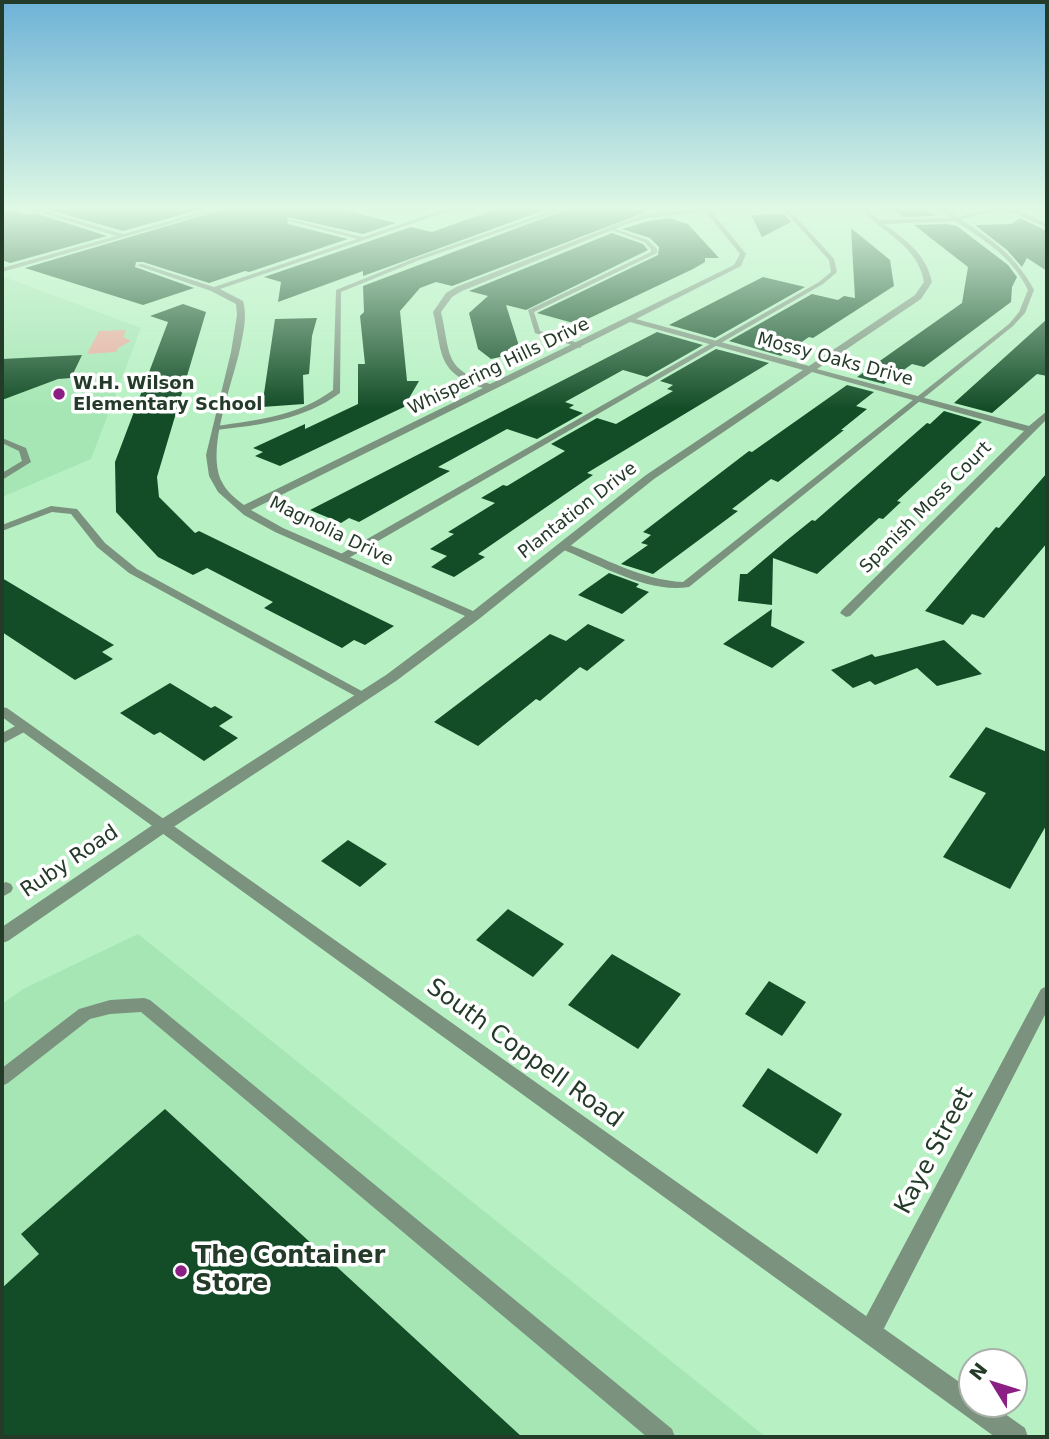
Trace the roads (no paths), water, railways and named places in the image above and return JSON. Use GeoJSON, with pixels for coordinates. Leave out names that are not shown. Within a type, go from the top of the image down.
{"type":"FeatureCollection","features":[{"type":"Feature","properties":{"kind":"street","name":"Magnolia Drive"},"geometry":{"type":"LineString","coordinates":[[168,274],[232,297],[240,303],[242,311],[210,453],[221,489],[244,509],[278,529],[475,616]]}},
{"type":"Feature","properties":{"kind":"street"},"geometry":{"type":"LineString","coordinates":[[214,289],[258,274]]}},
{"type":"Feature","properties":{"kind":"street"},"geometry":{"type":"LineString","coordinates":[[493,388],[456,374],[450,366],[445,358],[437,312],[459,289],[496,274]]}},
{"type":"Feature","properties":{"kind":"street","name":"Whispering Hills Drive"},"geometry":{"type":"LineString","coordinates":[[244,509],[723,274]]}},
{"type":"Feature","properties":{"kind":"street","name":"Plantation Drive"},"geometry":{"type":"LineString","coordinates":[[163,826],[363,695],[475,616],[650,477],[897,313],[918,297],[928,282],[927,274]]}},
{"type":"Feature","properties":{"kind":"street","name":"Mossy Oaks Drive"},"geometry":{"type":"LineString","coordinates":[[631,320],[1031,430]]}},
{"type":"Feature","properties":{"kind":"street","name":"Spanish Moss Court"},"geometry":{"type":"LineString","coordinates":[[846,613],[955,502],[1047,414]]}},
{"type":"Feature","properties":{"kind":"street","name":"South Coppell Road"},"geometry":{"type":"LineString","coordinates":[[2,711],[1016,1437]]}},
{"type":"Feature","properties":{"kind":"street"},"geometry":{"type":"LineString","coordinates":[[2,739],[23,726]]}},
{"type":"Feature","properties":{"kind":"street","name":"Ruby Road"},"geometry":{"type":"LineString","coordinates":[[2,936],[163,826]]}},
{"type":"Feature","properties":{"kind":"street","name":"Kaye Street"},"geometry":{"type":"LineString","coordinates":[[870,1332],[1047,994]]}},
{"type":"Feature","properties":{"kind":"lane"},"geometry":{"type":"LineString","coordinates":[[216,428],[272,421],[296,414],[321,405],[337,391],[338,291],[379,274]]}},
{"type":"Feature","properties":{"kind":"lane"},"geometry":{"type":"LineString","coordinates":[[578,346],[537,332],[530,311],[609,274]]}},
{"type":"Feature","properties":{"kind":"lane"},"geometry":{"type":"LineString","coordinates":[[343,557],[813,288],[831,274]]}},
{"type":"Feature","properties":{"kind":"lane"},"geometry":{"type":"LineString","coordinates":[[563,546],[650,580],[685,585],[1011,325],[1022,313],[1031,290],[1024,274]]}},
{"type":"Feature","properties":{"kind":"lane"},"geometry":{"type":"LineString","coordinates":[[2,440],[23,450],[27,462],[2,477]]}},
{"type":"Feature","properties":{"kind":"lane"},"geometry":{"type":"LineString","coordinates":[[2,528],[51,509],[74,510],[101,545],[133,571],[363,695]]}},
{"type":"Feature","properties":{"kind":"lane"},"geometry":{"type":"LineString","coordinates":[[2,1078],[85,1014],[110,1007],[144,1005],[664,1437]]}},
{"type":"Feature","properties":{"kind":"place","name":"W.H. Wilson Elementary School"},"geometry":{"type":"Point","coordinates":[59,394]}},
{"type":"Feature","properties":{"kind":"place","name":"The Container Store"},"geometry":{"type":"Point","coordinates":[181,1271]}}]}
